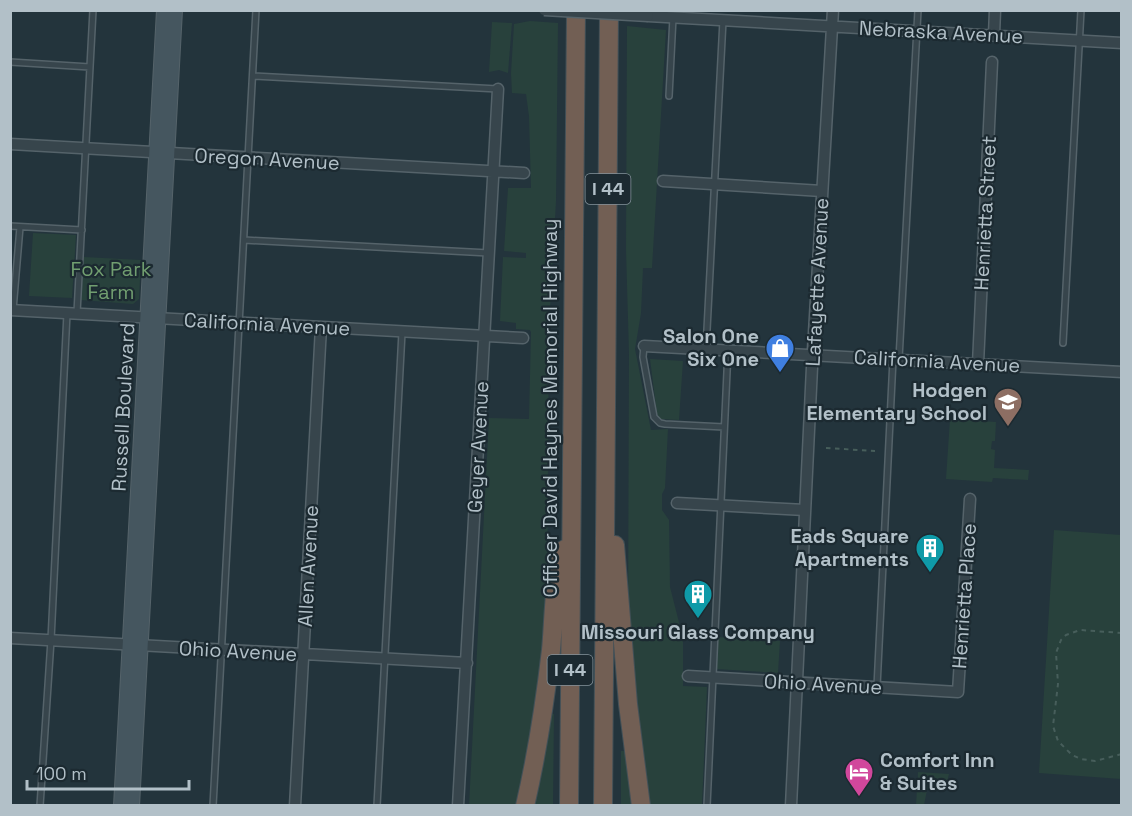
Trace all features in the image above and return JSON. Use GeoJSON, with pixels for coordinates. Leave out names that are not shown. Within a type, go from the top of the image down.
{"type":"FeatureCollection","features":[{"type":"Feature","properties":{"kind":"highway","name":"Officer David Haynes Memorial Highway"},"geometry":{"type":"LineString","coordinates":[[569,806],[576,10]]}},
{"type":"Feature","properties":{"kind":"highway","name":"I 44"},"geometry":{"type":"LineString","coordinates":[[603,806],[609,10]]}},
{"type":"Feature","properties":{"kind":"highway"},"geometry":{"type":"LineString","coordinates":[[605,493],[616,549],[628,704],[641,806]]}},
{"type":"Feature","properties":{"kind":"highway"},"geometry":{"type":"LineString","coordinates":[[525,806],[542,716],[559,567],[571,534]]}},
{"type":"Feature","properties":{"kind":"main road","name":"Russell Boulevard"},"geometry":{"type":"LineString","coordinates":[[162,153],[164,10]]}},
{"type":"Feature","properties":{"kind":"main road","name":"Russell Boulevard"},"geometry":{"type":"LineString","coordinates":[[121,806],[135,645],[162,153],[175,10]]}},
{"type":"Feature","properties":{"kind":"main road","name":"Russell Boulevard"},"geometry":{"type":"LineString","coordinates":[[132,806],[135,645]]}},
{"type":"Feature","properties":{"kind":"street","name":"Nebraska Avenue"},"geometry":{"type":"LineString","coordinates":[[544,10],[1122,43]]}},
{"type":"Feature","properties":{"kind":"street","name":"Lafayette Avenue"},"geometry":{"type":"LineString","coordinates":[[790,806],[833,10]]}},
{"type":"Feature","properties":{"kind":"street"},"geometry":{"type":"LineString","coordinates":[[994,35],[995,10]]}},
{"type":"Feature","properties":{"kind":"street","name":"Henrietta Street"},"geometry":{"type":"LineString","coordinates":[[978,364],[992,62]]}},
{"type":"Feature","properties":{"kind":"street","name":"Geyer Avenue"},"geometry":{"type":"LineString","coordinates":[[458,806],[498,89]]}},
{"type":"Feature","properties":{"kind":"street","name":"Oregon Avenue"},"geometry":{"type":"LineString","coordinates":[[10,144],[524,173]]}},
{"type":"Feature","properties":{"kind":"street"},"geometry":{"type":"LineString","coordinates":[[663,181],[822,191]]}},
{"type":"Feature","properties":{"kind":"street","name":"California Avenue"},"geometry":{"type":"LineString","coordinates":[[12,310],[523,338]]}},
{"type":"Feature","properties":{"kind":"street","name":"Allen Avenue"},"geometry":{"type":"LineString","coordinates":[[295,806],[321,327]]}},
{"type":"Feature","properties":{"kind":"street","name":"California Avenue"},"geometry":{"type":"LineString","coordinates":[[644,346],[1122,372]]}},
{"type":"Feature","properties":{"kind":"street","name":"Henrietta Place"},"geometry":{"type":"LineString","coordinates":[[958,692],[970,499]]}},
{"type":"Feature","properties":{"kind":"street"},"geometry":{"type":"LineString","coordinates":[[676,503],[805,510]]}},
{"type":"Feature","properties":{"kind":"street","name":"Ohio Avenue"},"geometry":{"type":"LineString","coordinates":[[10,638],[466,663]]}},
{"type":"Feature","properties":{"kind":"street","name":"Ohio Avenue"},"geometry":{"type":"LineString","coordinates":[[688,676],[958,692]]}},
{"type":"Feature","properties":{"kind":"lane"},"geometry":{"type":"LineString","coordinates":[[40,806],[72,313],[82,230],[93,10]]}},
{"type":"Feature","properties":{"kind":"lane"},"geometry":{"type":"LineString","coordinates":[[213,806],[256,10]]}},
{"type":"Feature","properties":{"kind":"lane"},"geometry":{"type":"LineString","coordinates":[[877,687],[918,10]]}},
{"type":"Feature","properties":{"kind":"lane"},"geometry":{"type":"LineString","coordinates":[[1063,343],[1081,10]]}},
{"type":"Feature","properties":{"kind":"lane"},"geometry":{"type":"LineString","coordinates":[[669,96],[673,17]]}},
{"type":"Feature","properties":{"kind":"lane"},"geometry":{"type":"LineString","coordinates":[[706,349],[723,20]]}},
{"type":"Feature","properties":{"kind":"lane"},"geometry":{"type":"LineString","coordinates":[[10,62],[90,67]]}},
{"type":"Feature","properties":{"kind":"lane"},"geometry":{"type":"LineString","coordinates":[[253,76],[498,89]]}},
{"type":"Feature","properties":{"kind":"lane"},"geometry":{"type":"LineString","coordinates":[[10,226],[82,230]]}},
{"type":"Feature","properties":{"kind":"lane"},"geometry":{"type":"LineString","coordinates":[[12,310],[20,227]]}},
{"type":"Feature","properties":{"kind":"lane"},"geometry":{"type":"LineString","coordinates":[[244,240],[489,253]]}},
{"type":"Feature","properties":{"kind":"lane"},"geometry":{"type":"LineString","coordinates":[[377,806],[402,332]]}},
{"type":"Feature","properties":{"kind":"lane"},"geometry":{"type":"LineString","coordinates":[[644,346],[643,357],[654,417],[657,421],[665,424],[724,427]]}},
{"type":"Feature","properties":{"kind":"lane"},"geometry":{"type":"LineString","coordinates":[[706,806],[728,350]]}},
{"type":"Feature","properties":{"kind":"path"},"geometry":{"type":"LineString","coordinates":[[826,448],[875,450]]}},
{"type":"Feature","properties":{"kind":"path"},"geometry":{"type":"LineString","coordinates":[[1121,633],[1080,630],[1060,640],[1056,653],[1058,684],[1053,726],[1058,741],[1072,755],[1081,759],[1095,761],[1122,754]]}},
{"type":"Feature","properties":{"kind":"green space"},"geometry":{"type":"Polygon","coordinates":[[[530,21],[558,23],[556,201],[549,328],[547,610],[531,733],[524,773],[515,805],[469,806],[489,418],[529,419],[531,332],[516,329],[516,323],[500,321],[503,257],[526,258],[526,253],[504,251],[508,188],[531,188],[529,116],[526,94],[512,93],[511,73],[514,24],[530,21]]]}},
{"type":"Feature","properties":{"kind":"green space"},"geometry":{"type":"Polygon","coordinates":[[[492,22],[512,23],[508,73],[499,70],[489,72],[492,22]]]}},
{"type":"Feature","properties":{"kind":"green space"},"geometry":{"type":"Polygon","coordinates":[[[627,26],[666,30],[652,268],[643,268],[641,313],[635,349],[651,430],[668,429],[662,510],[669,520],[670,587],[683,638],[683,686],[707,687],[702,805],[646,805],[628,631],[627,26]]]}},
{"type":"Feature","properties":{"kind":"green space"},"geometry":{"type":"Polygon","coordinates":[[[33,233],[76,235],[72,298],[29,296],[33,233]]]}},
{"type":"Feature","properties":{"kind":"green space","name":"Fox Park Farm"},"geometry":{"type":"Polygon","coordinates":[[[84,257],[141,260],[139,299],[133,304],[81,300],[84,257]]]}},
{"type":"Feature","properties":{"kind":"green space"},"geometry":{"type":"Polygon","coordinates":[[[650,359],[683,361],[679,420],[660,419],[657,414],[650,359]]]}},
{"type":"Feature","properties":{"kind":"green space"},"geometry":{"type":"Polygon","coordinates":[[[950,419],[996,422],[995,441],[992,441],[991,449],[995,450],[994,468],[1029,470],[1028,480],[993,478],[992,482],[946,479],[950,419]]]}},
{"type":"Feature","properties":{"kind":"green space"},"geometry":{"type":"Polygon","coordinates":[[[1054,530],[1121,535],[1121,779],[1039,773],[1054,530]]]}},
{"type":"Feature","properties":{"kind":"green space"},"geometry":{"type":"Polygon","coordinates":[[[718,637],[780,641],[778,673],[716,669],[718,637]]]}},
{"type":"Feature","properties":{"kind":"green space"},"geometry":{"type":"Polygon","coordinates":[[[548,714],[554,714],[553,805],[531,806],[548,714]]]}},
{"type":"Feature","properties":{"kind":"green space"},"geometry":{"type":"Polygon","coordinates":[[[621,751],[628,751],[636,805],[621,806],[621,751]]]}},
{"type":"Feature","properties":{"kind":"green space"},"geometry":{"type":"Polygon","coordinates":[[[918,772],[949,774],[947,782],[937,784],[927,790],[924,805],[916,805],[918,772]]]}},
{"type":"Feature","properties":{"kind":"place","name":"Salon One Six One"},"geometry":{"type":"Point","coordinates":[780,374]}},
{"type":"Feature","properties":{"kind":"place","name":"Hodgen Elementary School"},"geometry":{"type":"Point","coordinates":[1008,428]}},
{"type":"Feature","properties":{"kind":"place","name":"Eads Square Apartments"},"geometry":{"type":"Point","coordinates":[930,574]}},
{"type":"Feature","properties":{"kind":"place","name":"Missouri Glass Company"},"geometry":{"type":"Point","coordinates":[698,620]}},
{"type":"Feature","properties":{"kind":"place","name":"Comfort Inn & Suites"},"geometry":{"type":"Point","coordinates":[859,798]}}]}
